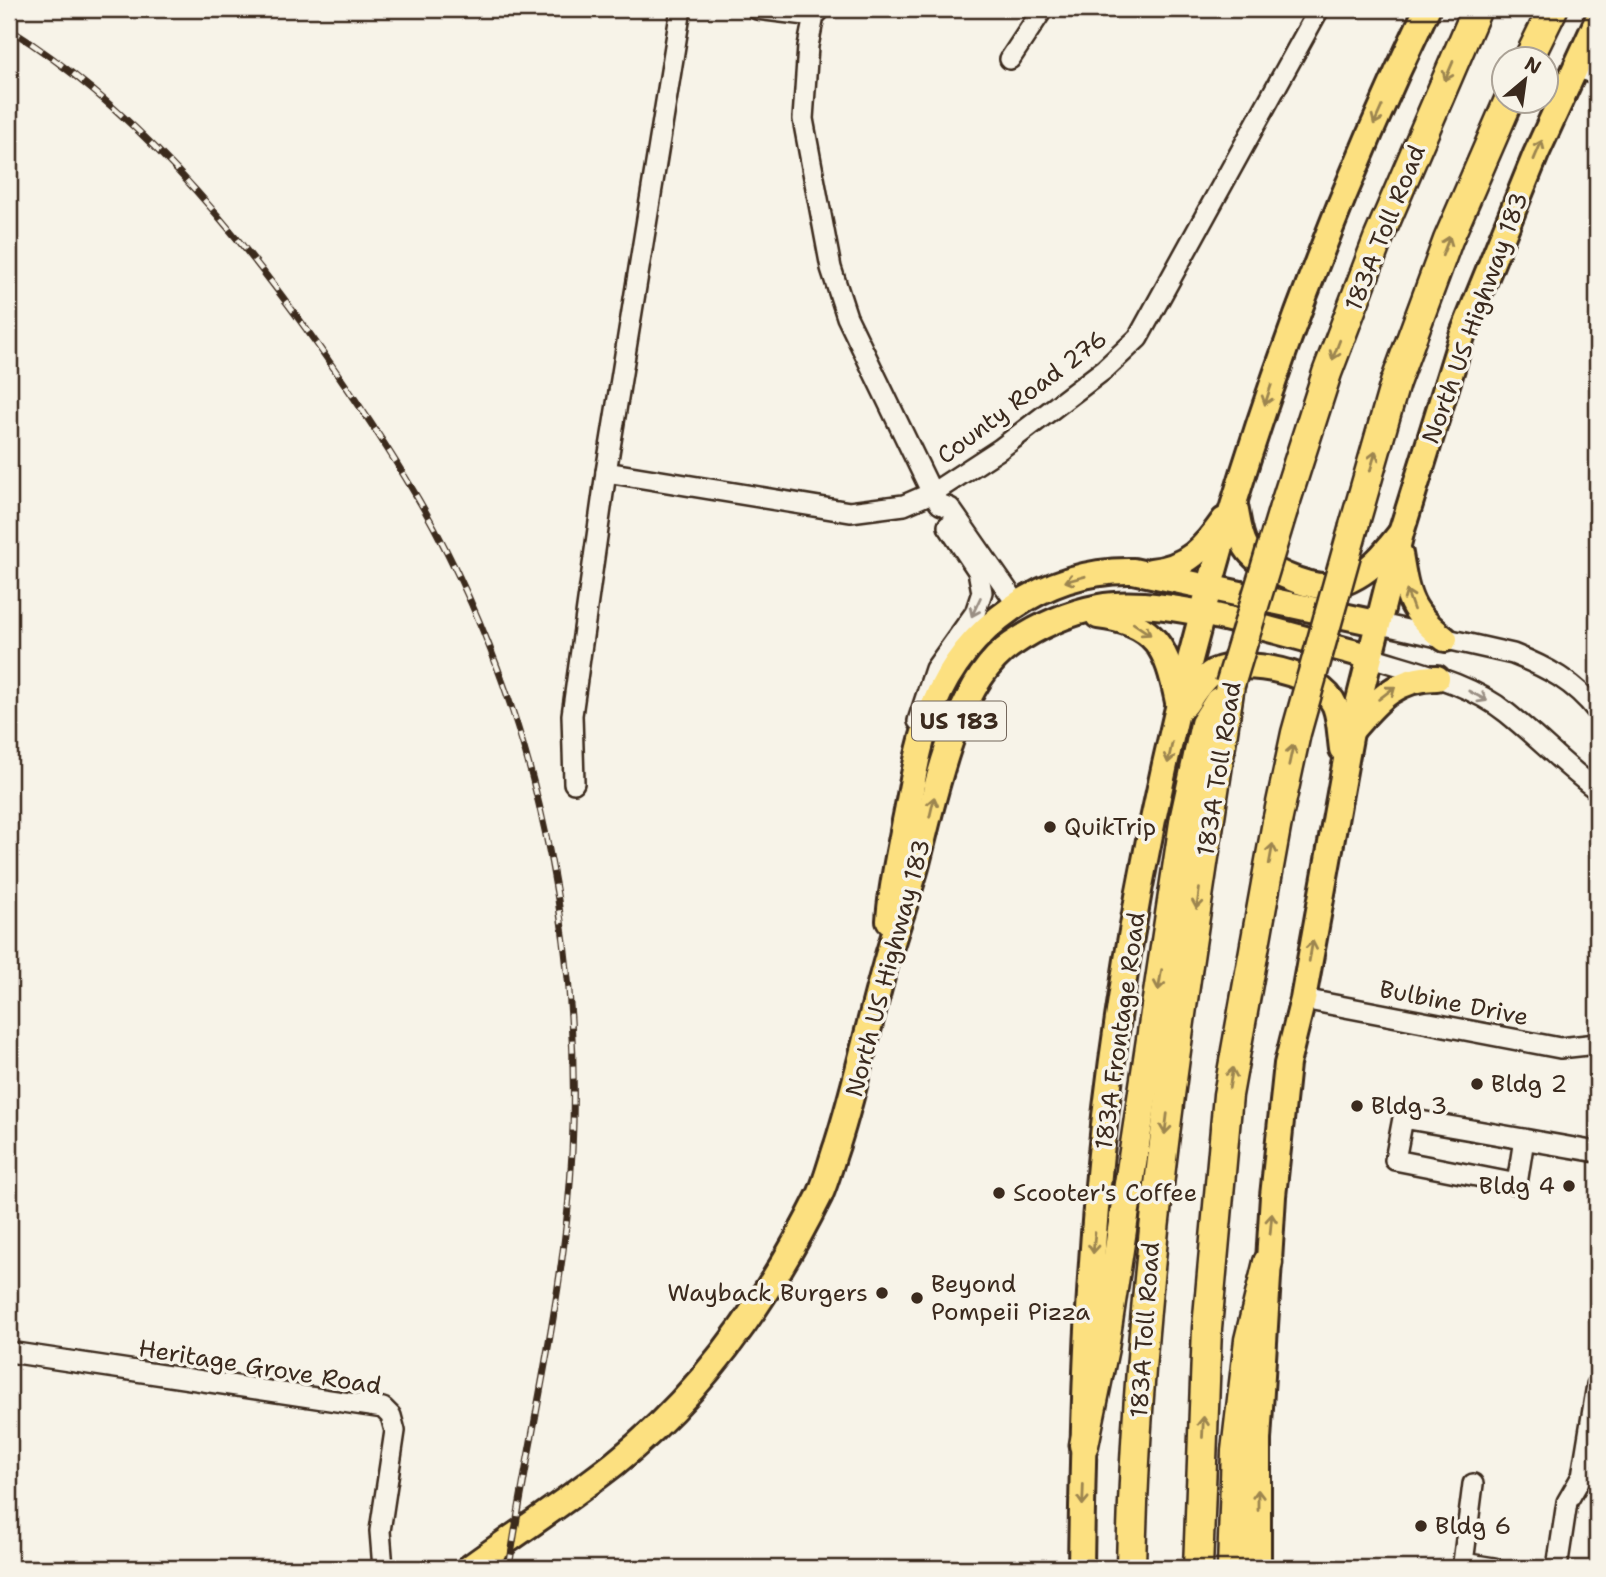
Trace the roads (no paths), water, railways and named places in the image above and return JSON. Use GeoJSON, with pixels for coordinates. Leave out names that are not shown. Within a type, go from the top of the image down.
{"type":"FeatureCollection","features":[{"type":"Feature","properties":{"kind":"highway","name":"183A Toll Road"},"geometry":{"type":"LineString","coordinates":[[1131,1568],[1148,1264],[1230,685],[1327,373],[1378,239],[1478,9]]}},
{"type":"Feature","properties":{"kind":"highway"},"geometry":{"type":"LineString","coordinates":[[1535,46],[1553,9]]}},
{"type":"Feature","properties":{"kind":"highway"},"geometry":{"type":"LineString","coordinates":[[1198,1568],[1207,1328],[1228,1095],[1277,822],[1296,733],[1395,383],[1448,240],[1502,116]]}},
{"type":"Feature","properties":{"kind":"highway"},"geometry":{"type":"LineString","coordinates":[[1084,1445],[1104,1348],[1185,816],[1205,723],[1230,685]]}},
{"type":"Feature","properties":{"kind":"highway"},"geometry":{"type":"LineString","coordinates":[[1231,1568],[1236,1451],[1249,1340],[1268,1262]]}},
{"type":"Feature","properties":{"kind":"main road","name":"US 183"},"geometry":{"type":"LineString","coordinates":[[1142,572],[1172,567],[1201,551],[1235,505],[1269,390],[1366,142],[1427,9]]}},
{"type":"Feature","properties":{"kind":"main road","name":"North US Highway 183"},"geometry":{"type":"LineString","coordinates":[[469,1568],[616,1462],[680,1402],[745,1326],[822,1190],[856,1083],[885,967],[902,918],[953,734],[971,696],[999,655],[1045,626],[1076,614],[1101,607],[1145,605],[1203,615],[1368,656],[1462,336],[1587,71],[1597,21]]}},
{"type":"Feature","properties":{"kind":"main road"},"geometry":{"type":"LineString","coordinates":[[1235,505],[1244,542],[1263,565],[1294,579],[1331,586],[1354,578],[1373,566],[1400,540]]}},
{"type":"Feature","properties":{"kind":"main road","name":"183A Frontage Road"},"geometry":{"type":"LineString","coordinates":[[1081,1568],[1084,1383],[1105,1115],[1142,883],[1178,712],[1235,505]]}},
{"type":"Feature","properties":{"kind":"main road"},"geometry":{"type":"LineString","coordinates":[[1400,540],[1412,607],[1423,622],[1445,639]]}},
{"type":"Feature","properties":{"kind":"main road","name":"North US Highway 183"},"geometry":{"type":"LineString","coordinates":[[885,967],[896,865],[920,748],[940,693],[965,652],[981,634],[1017,604],[1051,586],[1115,570],[1142,572],[1376,623]]}},
{"type":"Feature","properties":{"kind":"main road"},"geometry":{"type":"LineString","coordinates":[[999,655],[1017,604]]}},
{"type":"Feature","properties":{"kind":"main road"},"geometry":{"type":"LineString","coordinates":[[1076,614],[1123,620],[1150,634],[1169,663],[1178,712]]}},
{"type":"Feature","properties":{"kind":"main road"},"geometry":{"type":"LineString","coordinates":[[1258,1568],[1258,1440],[1268,1262],[1287,1064],[1303,999],[1344,763],[1368,656]]}},
{"type":"Feature","properties":{"kind":"main road"},"geometry":{"type":"LineString","coordinates":[[1178,712],[1211,673],[1224,668],[1248,665],[1301,677],[1316,684],[1334,705],[1344,763]]}},
{"type":"Feature","properties":{"kind":"main road"},"geometry":{"type":"LineString","coordinates":[[1351,732],[1387,691],[1412,680],[1437,678]]}},
{"type":"Feature","properties":{"kind":"street"},"geometry":{"type":"LineString","coordinates":[[574,783],[572,715],[606,472],[681,9]]}},
{"type":"Feature","properties":{"kind":"street"},"geometry":{"type":"LineString","coordinates":[[757,9],[817,12],[807,46],[803,119],[831,268],[848,317],[936,498],[939,513],[978,571],[982,592],[975,612],[935,669],[918,723],[920,748]]}},
{"type":"Feature","properties":{"kind":"street"},"geometry":{"type":"LineString","coordinates":[[1010,59],[1044,9]]}},
{"type":"Feature","properties":{"kind":"street","name":"County Road 276"},"geometry":{"type":"LineString","coordinates":[[606,472],[850,512],[936,498],[1105,369],[1138,338],[1319,9]]}},
{"type":"Feature","properties":{"kind":"street"},"geometry":{"type":"LineString","coordinates":[[936,498],[950,508],[1017,604]]}},
{"type":"Feature","properties":{"kind":"street"},"geometry":{"type":"LineString","coordinates":[[1376,623],[1513,654],[1574,685],[1597,711]]}},
{"type":"Feature","properties":{"kind":"street"},"geometry":{"type":"LineString","coordinates":[[1368,656],[1473,692],[1506,712],[1560,762],[1597,790]]}},
{"type":"Feature","properties":{"kind":"street","name":"Bulbine Drive"},"geometry":{"type":"LineString","coordinates":[[1303,999],[1560,1048],[1597,1044]]}},
{"type":"Feature","properties":{"kind":"street"},"geometry":{"type":"LineString","coordinates":[[1524,1139],[1517,1184],[1395,1160],[1403,1118],[1524,1139],[1597,1152]]}},
{"type":"Feature","properties":{"kind":"street","name":"Heritage Grove Road"},"geometry":{"type":"LineString","coordinates":[[9,1352],[383,1408],[391,1416],[395,1431],[380,1531],[383,1568]]}},
{"type":"Feature","properties":{"kind":"street"},"geometry":{"type":"LineString","coordinates":[[1557,1568],[1567,1502],[1582,1476],[1597,1385]]}},
{"type":"Feature","properties":{"kind":"street"},"geometry":{"type":"LineString","coordinates":[[1473,1484],[1462,1566],[1494,1568]]}},
{"type":"Feature","properties":{"kind":"railway"},"geometry":{"type":"LineString","coordinates":[[9,29],[98,94],[139,131],[215,213],[285,300],[363,411],[421,503],[472,606],[504,687],[531,771],[550,857],[564,945],[572,1033],[573,1121],[563,1253],[509,1568]]}},
{"type":"Feature","properties":{"kind":"place","name":"QuikTrip"},"geometry":{"type":"Point","coordinates":[1050,827]}},
{"type":"Feature","properties":{"kind":"place","name":"Bldg 2"},"geometry":{"type":"Point","coordinates":[1477,1084]}},
{"type":"Feature","properties":{"kind":"place","name":"Bldg 3"},"geometry":{"type":"Point","coordinates":[1357,1106]}},
{"type":"Feature","properties":{"kind":"place","name":"Bldg 4"},"geometry":{"type":"Point","coordinates":[1569,1186]}},
{"type":"Feature","properties":{"kind":"place","name":"Scooter's Coffee"},"geometry":{"type":"Point","coordinates":[999,1193]}},
{"type":"Feature","properties":{"kind":"place","name":"Wayback Burgers"},"geometry":{"type":"Point","coordinates":[882,1293]}},
{"type":"Feature","properties":{"kind":"place","name":"Beyond Pompeii Pizza"},"geometry":{"type":"Point","coordinates":[917,1298]}},
{"type":"Feature","properties":{"kind":"place","name":"Bldg 6"},"geometry":{"type":"Point","coordinates":[1421,1526]}}]}
